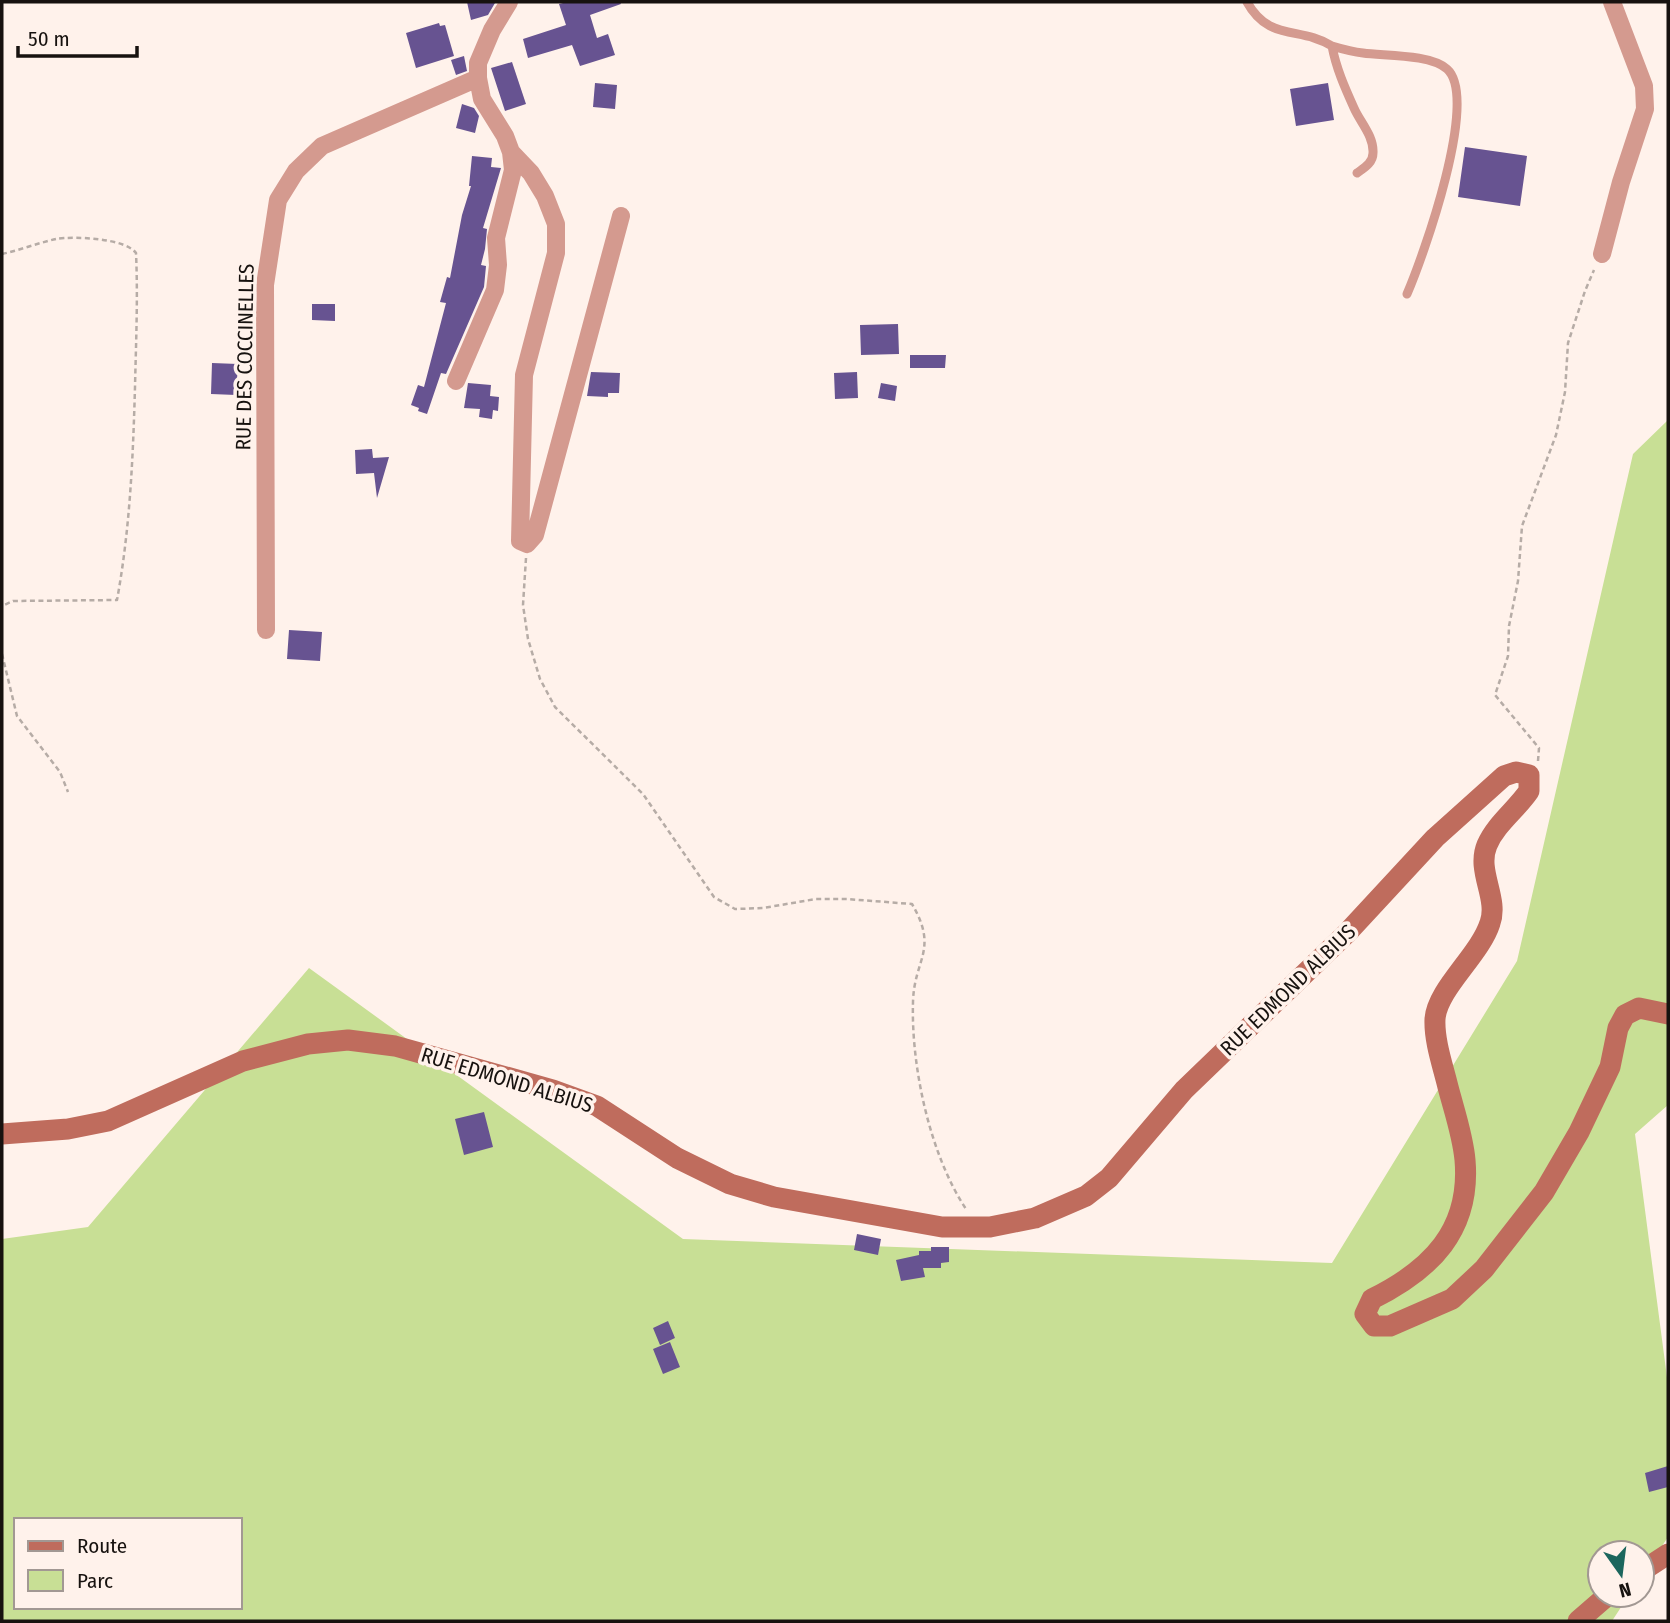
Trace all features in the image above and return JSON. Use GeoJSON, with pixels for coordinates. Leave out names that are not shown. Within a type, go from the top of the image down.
{"type":"FeatureCollection","features":[{"type":"Feature","properties":{"kind":"main road","name":"RUE EDMOND ALBIUS"},"geometry":{"type":"LineString","coordinates":[[2,1134],[68,1129],[108,1121],[243,1061],[308,1044],[348,1040],[395,1046],[553,1090],[597,1106],[677,1157],[730,1184],[774,1198],[942,1227],[990,1227],[1035,1218],[1086,1196],[1109,1178],[1184,1090],[1347,933],[1434,838],[1504,776],[1516,772],[1529,775]]}},
{"type":"Feature","properties":{"kind":"main road"},"geometry":{"type":"LineString","coordinates":[[1529,775],[1529,791],[1506,817],[1486,847],[1485,871],[1493,910],[1490,924],[1477,950],[1443,995],[1435,1018],[1440,1054],[1465,1158],[1465,1181],[1457,1222],[1446,1242],[1420,1270],[1372,1299],[1365,1314],[1374,1326],[1390,1326],[1452,1299],[1484,1269],[1544,1192],[1579,1132],[1610,1067],[1618,1028],[1625,1015],[1639,1008],[1668,1014]]}},
{"type":"Feature","properties":{"kind":"main road"},"geometry":{"type":"LineString","coordinates":[[1577,1621],[1591,1609]]}},
{"type":"Feature","properties":{"kind":"street"},"geometry":{"type":"LineString","coordinates":[[456,381],[495,290],[498,265],[496,239],[513,170],[511,152],[505,136],[482,99],[478,78],[478,63],[492,30],[509,2]]}},
{"type":"Feature","properties":{"kind":"street"},"geometry":{"type":"LineString","coordinates":[[1602,254],[1621,181],[1639,129],[1645,98],[1644,86],[1612,2]]}},
{"type":"Feature","properties":{"kind":"street","name":"RUE DES COCCINELLES"},"geometry":{"type":"LineString","coordinates":[[266,630],[265,285],[278,200],[296,171],[322,146],[478,78]]}},
{"type":"Feature","properties":{"kind":"street"},"geometry":{"type":"LineString","coordinates":[[511,152],[531,173],[545,196],[556,224],[556,253],[524,374],[524,543]]}},
{"type":"Feature","properties":{"kind":"street"},"geometry":{"type":"LineString","coordinates":[[524,543],[535,535],[621,216]]}},
{"type":"Feature","properties":{"kind":"lane"},"geometry":{"type":"LineString","coordinates":[[1247,2],[1257,17],[1270,27],[1313,37],[1332,46],[1361,53],[1419,59],[1438,64],[1446,69],[1456,84],[1456,117],[1444,183],[1421,261],[1407,294]]}},
{"type":"Feature","properties":{"kind":"lane"},"geometry":{"type":"LineString","coordinates":[[1332,46],[1355,111],[1371,142],[1371,160],[1357,173]]}},
{"type":"Feature","properties":{"kind":"path"},"geometry":{"type":"LineString","coordinates":[[2,254],[57,239],[92,239],[132,247],[136,253],[137,302],[132,481],[125,559],[117,600],[13,601],[2,606]]}},
{"type":"Feature","properties":{"kind":"path"},"geometry":{"type":"LineString","coordinates":[[1529,775],[1532,765],[1540,759],[1539,748],[1495,695],[1508,656],[1522,526],[1556,435],[1565,392],[1568,343],[1585,290],[1602,254]]}},
{"type":"Feature","properties":{"kind":"path"},"geometry":{"type":"LineString","coordinates":[[524,543],[523,605],[528,639],[540,679],[555,708],[643,794],[714,897],[735,909],[827,899],[912,904],[922,921],[926,941],[913,1000],[922,1090],[932,1137],[956,1194],[967,1210]]}},
{"type":"Feature","properties":{"kind":"path"},"geometry":{"type":"LineString","coordinates":[[2,654],[17,716],[60,772],[68,792]]}},
{"type":"Feature","properties":{"kind":"green space"},"geometry":{"type":"Polygon","coordinates":[[[1668,420],[1668,1105],[1635,1134],[1668,1385],[1668,1537],[1656,1555],[1656,1539],[1586,1539],[1586,1609],[1620,1609],[1612,1621],[2,1621],[2,1239],[88,1227],[309,968],[683,1239],[1332,1263],[1517,961],[1633,454],[1668,420]]]}},
{"type":"Feature","properties":{"kind":"building"},"geometry":{"type":"Polygon","coordinates":[[[467,2],[495,3],[488,15],[471,20],[467,2]]]}},
{"type":"Feature","properties":{"kind":"building"},"geometry":{"type":"Polygon","coordinates":[[[620,2],[621,4],[590,15],[597,38],[608,34],[615,55],[580,66],[572,45],[528,58],[523,39],[566,25],[559,4],[620,2]]]}},
{"type":"Feature","properties":{"kind":"building"},"geometry":{"type":"Polygon","coordinates":[[[439,23],[440,26],[445,25],[454,56],[416,68],[406,33],[439,23]]]}},
{"type":"Feature","properties":{"kind":"building"},"geometry":{"type":"Polygon","coordinates":[[[464,56],[467,71],[456,75],[451,60],[464,56]]]}},
{"type":"Feature","properties":{"kind":"building"},"geometry":{"type":"Polygon","coordinates":[[[512,62],[526,104],[505,111],[491,68],[512,62]]]}},
{"type":"Feature","properties":{"kind":"building"},"geometry":{"type":"Polygon","coordinates":[[[595,83],[617,85],[615,109],[593,107],[595,83]]]}},
{"type":"Feature","properties":{"kind":"building"},"geometry":{"type":"Polygon","coordinates":[[[1328,83],[1334,120],[1296,126],[1290,89],[1328,83]]]}},
{"type":"Feature","properties":{"kind":"building"},"geometry":{"type":"Polygon","coordinates":[[[462,104],[474,108],[479,116],[475,133],[456,128],[462,104]]]}},
{"type":"Feature","properties":{"kind":"building"},"geometry":{"type":"Polygon","coordinates":[[[1465,147],[1527,156],[1520,206],[1458,197],[1465,147]]]}},
{"type":"Feature","properties":{"kind":"building"},"geometry":{"type":"Polygon","coordinates":[[[472,156],[492,158],[491,167],[501,168],[483,228],[487,229],[481,265],[486,266],[484,287],[446,374],[441,373],[427,414],[411,405],[418,385],[424,387],[446,303],[440,302],[447,277],[450,278],[462,215],[471,186],[472,156]]]}},
{"type":"Feature","properties":{"kind":"building"},"geometry":{"type":"Polygon","coordinates":[[[312,304],[335,304],[335,321],[312,320],[312,304]]]}},
{"type":"Feature","properties":{"kind":"building"},"geometry":{"type":"Polygon","coordinates":[[[898,324],[899,354],[861,355],[860,325],[898,324]]]}},
{"type":"Feature","properties":{"kind":"building"},"geometry":{"type":"Polygon","coordinates":[[[910,355],[946,355],[945,368],[910,368],[910,355]]]}},
{"type":"Feature","properties":{"kind":"building"},"geometry":{"type":"Polygon","coordinates":[[[212,363],[238,364],[236,395],[211,394],[212,363]]]}},
{"type":"Feature","properties":{"kind":"building"},"geometry":{"type":"Polygon","coordinates":[[[591,372],[620,373],[619,393],[608,393],[608,397],[587,396],[591,372]]]}},
{"type":"Feature","properties":{"kind":"building"},"geometry":{"type":"Polygon","coordinates":[[[857,372],[858,398],[835,399],[834,373],[857,372]]]}},
{"type":"Feature","properties":{"kind":"building"},"geometry":{"type":"Polygon","coordinates":[[[468,383],[491,385],[490,396],[499,397],[498,411],[493,410],[492,419],[479,417],[480,409],[464,408],[468,383]]]}},
{"type":"Feature","properties":{"kind":"building"},"geometry":{"type":"Polygon","coordinates":[[[881,383],[897,386],[895,401],[878,398],[881,383]]]}},
{"type":"Feature","properties":{"kind":"building"},"geometry":{"type":"Polygon","coordinates":[[[372,449],[373,458],[389,457],[377,498],[374,473],[356,474],[355,450],[372,449]]]}},
{"type":"Feature","properties":{"kind":"building"},"geometry":{"type":"Polygon","coordinates":[[[289,630],[322,632],[320,661],[287,659],[289,630]]]}},
{"type":"Feature","properties":{"kind":"building"},"geometry":{"type":"Polygon","coordinates":[[[484,1112],[493,1147],[464,1155],[455,1119],[484,1112]]]}},
{"type":"Feature","properties":{"kind":"building"},"geometry":{"type":"Polygon","coordinates":[[[857,1234],[881,1239],[878,1255],[854,1250],[857,1234]]]}},
{"type":"Feature","properties":{"kind":"building"},"geometry":{"type":"Polygon","coordinates":[[[931,1247],[949,1247],[949,1262],[941,1263],[941,1268],[923,1268],[925,1277],[901,1281],[896,1260],[919,1255],[919,1251],[931,1251],[931,1247]]]}},
{"type":"Feature","properties":{"kind":"building"},"geometry":{"type":"Polygon","coordinates":[[[668,1321],[675,1338],[660,1345],[653,1328],[668,1321]]]}},
{"type":"Feature","properties":{"kind":"building"},"geometry":{"type":"Polygon","coordinates":[[[670,1342],[680,1367],[663,1374],[653,1349],[670,1342]]]}},
{"type":"Feature","properties":{"kind":"building"},"geometry":{"type":"Polygon","coordinates":[[[1668,1466],[1668,1487],[1649,1492],[1645,1473],[1668,1466]]]}}]}
